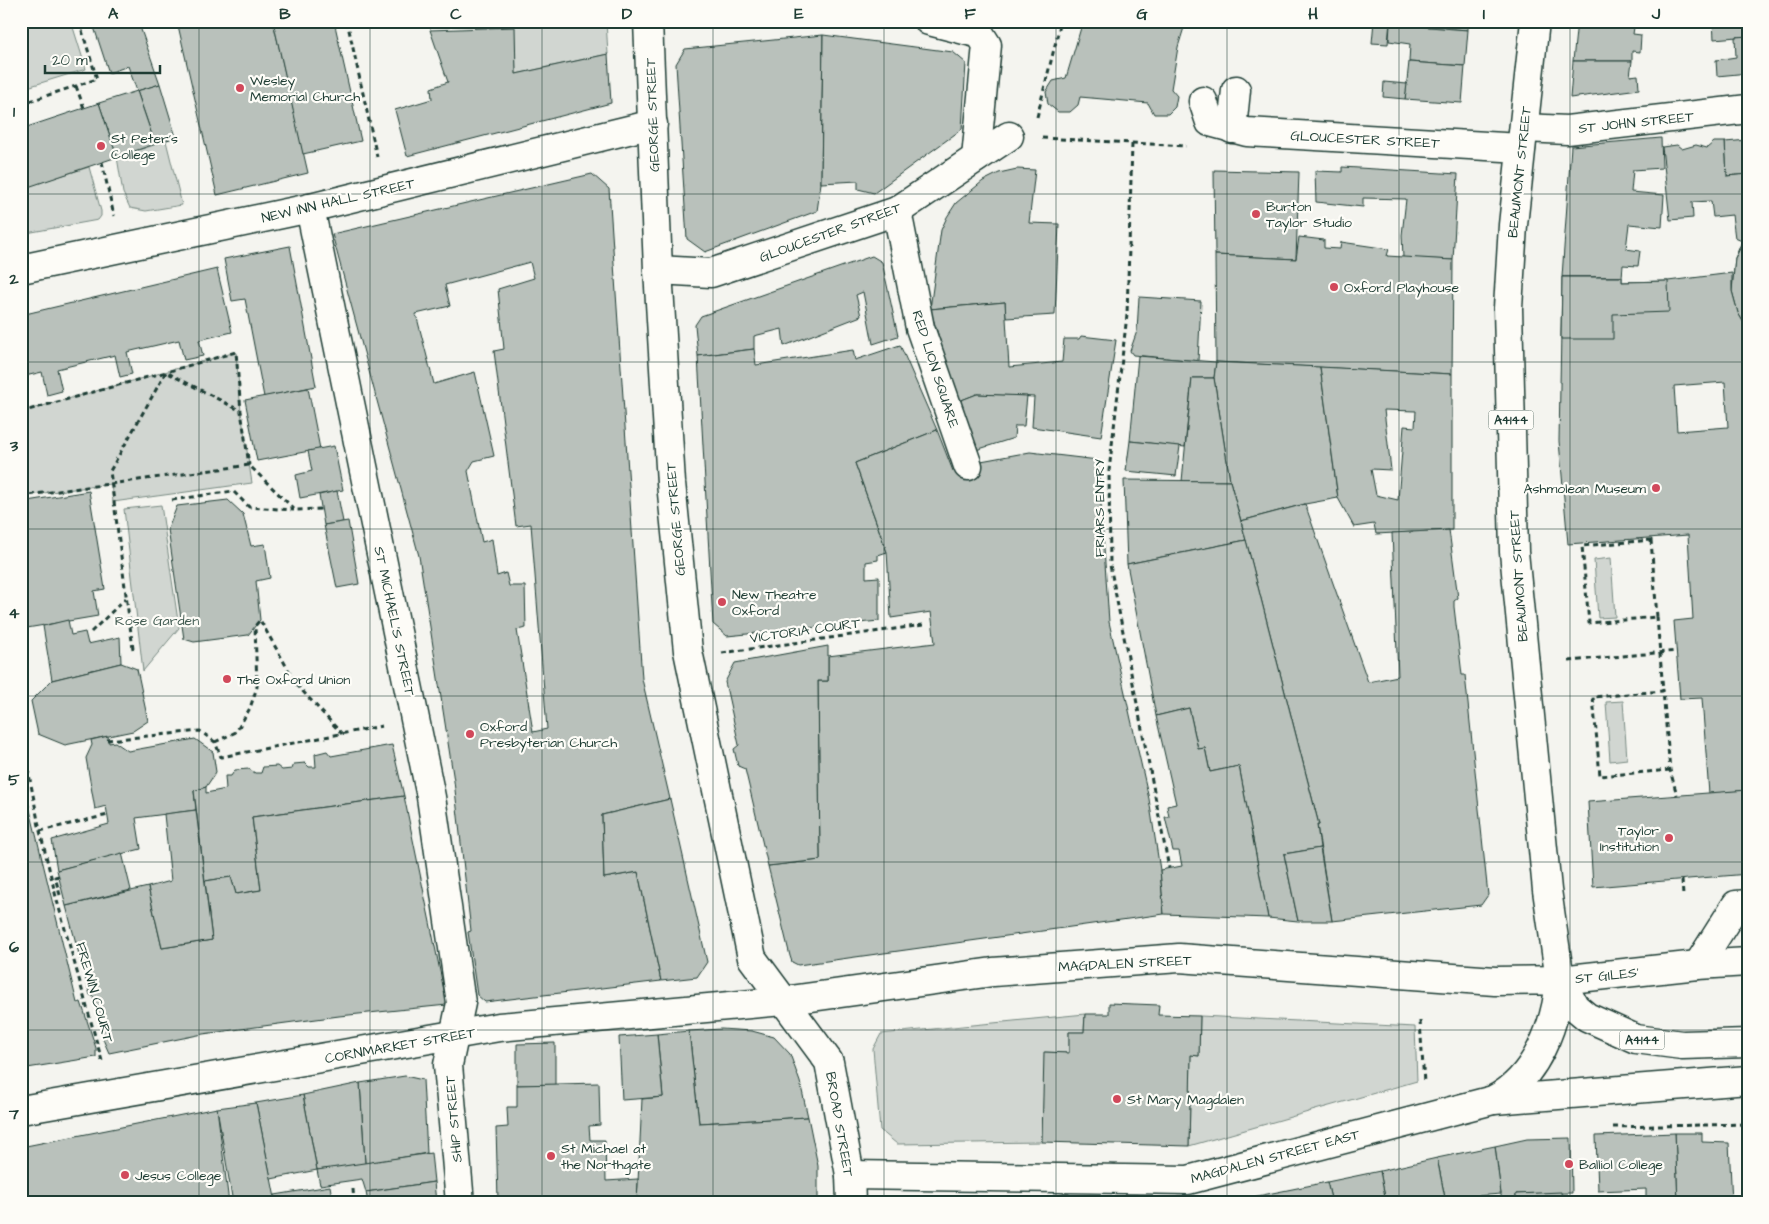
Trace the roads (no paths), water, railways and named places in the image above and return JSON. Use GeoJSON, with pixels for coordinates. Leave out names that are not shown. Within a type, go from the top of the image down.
{"type":"FeatureCollection","features":[{"type":"Feature","properties":{"kind":"street","name":"GEORGE STREET"},"geometry":{"type":"LineString","coordinates":[[648,21],[658,270],[671,483],[689,659],[752,958],[782,1001]]}},
{"type":"Feature","properties":{"kind":"street"},"geometry":{"type":"LineString","coordinates":[[929,21],[980,34],[987,44],[976,158]]}},
{"type":"Feature","properties":{"kind":"street","name":"BEAUMONT STREET"},"geometry":{"type":"LineString","coordinates":[[1535,21],[1513,225],[1508,308],[1514,552],[1546,880],[1560,980]]}},
{"type":"Feature","properties":{"kind":"street","name":"GLOUCESTER STREET"},"geometry":{"type":"LineString","coordinates":[[1236,90],[1215,117],[1247,132],[1522,138]]}},
{"type":"Feature","properties":{"kind":"street","name":"ST JOHN STREET"},"geometry":{"type":"LineString","coordinates":[[1522,138],[1567,130],[1748,110]]}},
{"type":"Feature","properties":{"kind":"street","name":"NEW INN HALL STREET"},"geometry":{"type":"LineString","coordinates":[[21,269],[310,208],[653,124]]}},
{"type":"Feature","properties":{"kind":"street","name":"GLOUCESTER STREET"},"geometry":{"type":"LineString","coordinates":[[658,270],[711,273],[897,211],[976,158],[1021,137]]}},
{"type":"Feature","properties":{"kind":"street","name":"ST MICHAEL'S STREET"},"geometry":{"type":"LineString","coordinates":[[310,208],[432,797],[461,1003],[454,1036]]}},
{"type":"Feature","properties":{"kind":"street","name":"RED LION SQUARE"},"geometry":{"type":"LineString","coordinates":[[897,211],[920,328],[968,466]]}},
{"type":"Feature","properties":{"kind":"street"},"geometry":{"type":"LineString","coordinates":[[1698,965],[1736,905],[1748,904]]}},
{"type":"Feature","properties":{"kind":"street","name":"MAGDALEN STREET"},"geometry":{"type":"LineString","coordinates":[[782,1001],[993,972],[1179,958],[1470,980],[1560,980]]}},
{"type":"Feature","properties":{"kind":"street","name":"ST GILES'"},"geometry":{"type":"LineString","coordinates":[[1747,1044],[1682,1045],[1636,1039],[1587,1017],[1575,1007],[1560,980],[1698,965],[1748,962]]}},
{"type":"Feature","properties":{"kind":"street","name":"MAGDALEN STREET EAST"},"geometry":{"type":"LineString","coordinates":[[850,1175],[1188,1180],[1493,1100],[1514,1088],[1532,1064],[1552,1023],[1558,1004],[1560,980]]}},
{"type":"Feature","properties":{"kind":"street","name":"CORNMARKET STREET"},"geometry":{"type":"LineString","coordinates":[[21,1110],[110,1093],[499,1027],[782,1001]]}},
{"type":"Feature","properties":{"kind":"street","name":"BROAD STREET"},"geometry":{"type":"LineString","coordinates":[[782,1001],[829,1062],[850,1175],[851,1203]]}},
{"type":"Feature","properties":{"kind":"street","name":"SHIP STREET"},"geometry":{"type":"LineString","coordinates":[[454,1036],[448,1065],[460,1203]]}},
{"type":"Feature","properties":{"kind":"street"},"geometry":{"type":"LineString","coordinates":[[1493,1100],[1748,1080]]}},
{"type":"Feature","properties":{"kind":"place","name":"Wesley Memorial Church"},"geometry":{"type":"Point","coordinates":[240,88]}},
{"type":"Feature","properties":{"kind":"place","name":"St Peter's College"},"geometry":{"type":"Point","coordinates":[101,146]}},
{"type":"Feature","properties":{"kind":"place","name":"Burton Taylor Studio"},"geometry":{"type":"Point","coordinates":[1256,214]}},
{"type":"Feature","properties":{"kind":"place","name":"Oxford Playhouse"},"geometry":{"type":"Point","coordinates":[1334,287]}},
{"type":"Feature","properties":{"kind":"place","name":"Ashmolean Museum"},"geometry":{"type":"Point","coordinates":[1656,488]}},
{"type":"Feature","properties":{"kind":"place","name":"New Theatre Oxford"},"geometry":{"type":"Point","coordinates":[722,602]}},
{"type":"Feature","properties":{"kind":"place","name":"The Oxford Union"},"geometry":{"type":"Point","coordinates":[227,679]}},
{"type":"Feature","properties":{"kind":"place","name":"Oxford Presbyterian Church"},"geometry":{"type":"Point","coordinates":[470,734]}},
{"type":"Feature","properties":{"kind":"place","name":"Taylor Institution"},"geometry":{"type":"Point","coordinates":[1669,838]}},
{"type":"Feature","properties":{"kind":"place","name":"St Mary Magdalen"},"geometry":{"type":"Point","coordinates":[1117,1099]}},
{"type":"Feature","properties":{"kind":"place","name":"St Michael at the Northgate"},"geometry":{"type":"Point","coordinates":[551,1156]}},
{"type":"Feature","properties":{"kind":"place","name":"Balliol College"},"geometry":{"type":"Point","coordinates":[1569,1164]}},
{"type":"Feature","properties":{"kind":"place","name":"Jesus College"},"geometry":{"type":"Point","coordinates":[125,1175]}},
{"type":"Feature","properties":{"kind":"park label","name":"Rose Garden"},"geometry":{"type":"Point","coordinates":[157,620]}}]}
